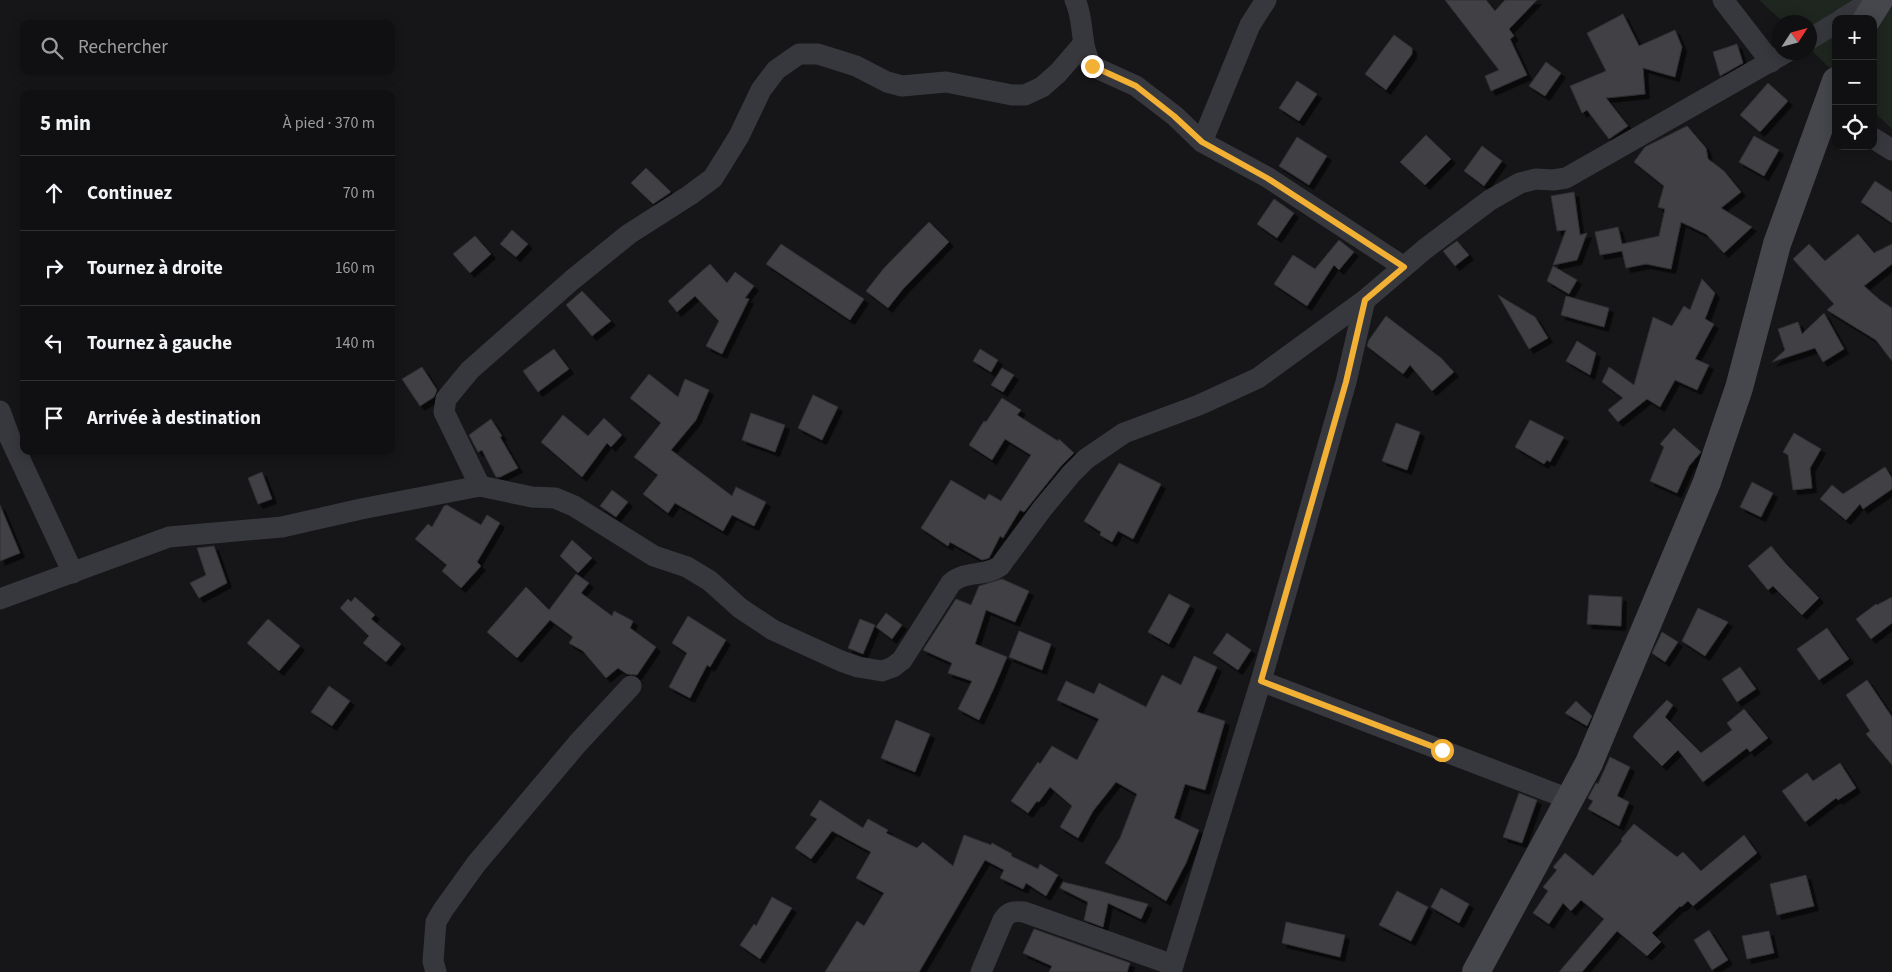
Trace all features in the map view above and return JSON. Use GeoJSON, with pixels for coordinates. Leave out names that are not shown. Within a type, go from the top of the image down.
{"type":"FeatureCollection","features":[{"type":"Feature","properties":{"kind":"street"},"geometry":{"type":"LineString","coordinates":[[1075,0],[1078,6],[1083,44],[1092,66],[1136,86],[1174,116],[1202,142],[1267,178],[1404,267]]}},
{"type":"Feature","properties":{"kind":"street"},"geometry":{"type":"LineString","coordinates":[[1202,142],[1250,25],[1266,0]]}},
{"type":"Feature","properties":{"kind":"street"},"geometry":{"type":"LineString","coordinates":[[1723,0],[1772,50]]}},
{"type":"Feature","properties":{"kind":"street"},"geometry":{"type":"LineString","coordinates":[[1849,15],[1873,0]]}},
{"type":"Feature","properties":{"kind":"street"},"geometry":{"type":"LineString","coordinates":[[1870,15],[1879,0]]}},
{"type":"Feature","properties":{"kind":"street"},"geometry":{"type":"LineString","coordinates":[[1817,34],[1832,24]]}},
{"type":"Feature","properties":{"kind":"street"},"geometry":{"type":"LineString","coordinates":[[480,486],[444,412],[446,399],[470,370],[572,280],[629,234],[690,196],[713,178],[739,136],[761,90],[776,70],[799,54],[818,54],[856,66],[887,82],[902,86],[946,82],[1012,95],[1025,95],[1042,87],[1058,73],[1083,44]]}},
{"type":"Feature","properties":{"kind":"street"},"geometry":{"type":"LineString","coordinates":[[0,599],[169,537],[282,527],[361,509],[480,486],[532,497],[555,498],[574,506],[654,556],[687,566],[710,581],[740,608],[773,630],[858,667],[882,670],[893,667],[902,660],[951,583],[957,577],[994,571],[1000,566],[1042,509],[1086,459],[1124,433],[1199,404],[1258,378],[1365,300],[1490,200],[1520,183],[1536,179],[1553,180],[1566,178],[1774,60]]}},
{"type":"Feature","properties":{"kind":"street"},"geometry":{"type":"LineString","coordinates":[[1480,970],[1588,763],[1707,482],[1739,388],[1777,244],[1830,112]]}},
{"type":"Feature","properties":{"kind":"street"},"geometry":{"type":"LineString","coordinates":[[1877,141],[1892,150]]}},
{"type":"Feature","properties":{"kind":"street"},"geometry":{"type":"LineString","coordinates":[[981,972],[1003,920],[1007,914],[1014,911],[1024,912],[1172,968],[1261,681],[1346,382],[1365,300]]}},
{"type":"Feature","properties":{"kind":"street"},"geometry":{"type":"LineString","coordinates":[[0,411],[10,438],[73,573]]}},
{"type":"Feature","properties":{"kind":"street"},"geometry":{"type":"LineString","coordinates":[[1261,681],[1569,799]]}},
{"type":"Feature","properties":{"kind":"street"},"geometry":{"type":"LineString","coordinates":[[436,972],[433,961],[436,922],[442,910],[482,856],[578,743],[631,686]]}},
{"type":"Feature","properties":{"kind":"shaded area"},"geometry":{"type":"Polygon","coordinates":[[[1759,0],[1892,0],[1892,129],[1877,115],[1877,15],[1832,15],[1832,70],[1817,56],[1817,15],[1775,15],[1759,0]]]}},
{"type":"Feature","properties":{"kind":"building"},"geometry":{"type":"Polygon","coordinates":[[[1445,0],[1486,0],[1495,11],[1505,0],[1537,0],[1509,29],[1514,36],[1510,39],[1527,75],[1491,91],[1485,76],[1499,70],[1445,0]]]}},
{"type":"Feature","properties":{"kind":"building"},"geometry":{"type":"Polygon","coordinates":[[[1623,14],[1639,46],[1675,30],[1682,47],[1675,77],[1643,68],[1645,94],[1606,98],[1628,126],[1609,139],[1587,110],[1582,113],[1570,86],[1606,71],[1587,33],[1623,14]]]}},
{"type":"Feature","properties":{"kind":"building"},"geometry":{"type":"Polygon","coordinates":[[[1394,35],[1412,48],[1412,54],[1386,90],[1365,74],[1394,35]]]}},
{"type":"Feature","properties":{"kind":"building"},"geometry":{"type":"Polygon","coordinates":[[[1737,44],[1743,63],[1720,76],[1713,52],[1737,44]]]}},
{"type":"Feature","properties":{"kind":"building"},"geometry":{"type":"Polygon","coordinates":[[[1546,62],[1561,73],[1545,96],[1529,86],[1546,62]]]}},
{"type":"Feature","properties":{"kind":"building"},"geometry":{"type":"Polygon","coordinates":[[[1297,81],[1317,94],[1299,121],[1279,108],[1297,81]]]}},
{"type":"Feature","properties":{"kind":"building"},"geometry":{"type":"Polygon","coordinates":[[[1768,83],[1788,101],[1760,132],[1740,115],[1768,83]]]}},
{"type":"Feature","properties":{"kind":"building"},"geometry":{"type":"Polygon","coordinates":[[[1687,126],[1706,148],[1708,159],[1724,171],[1741,192],[1721,208],[1752,227],[1724,253],[1706,234],[1681,222],[1671,269],[1646,264],[1626,268],[1622,251],[1600,255],[1595,232],[1618,227],[1622,244],[1659,236],[1665,209],[1658,207],[1664,186],[1634,162],[1645,147],[1687,126]]]}},
{"type":"Feature","properties":{"kind":"building"},"geometry":{"type":"Polygon","coordinates":[[[1426,135],[1451,159],[1425,185],[1400,162],[1426,135]]]}},
{"type":"Feature","properties":{"kind":"building"},"geometry":{"type":"Polygon","coordinates":[[[1754,136],[1779,150],[1764,176],[1739,162],[1754,136]]]}},
{"type":"Feature","properties":{"kind":"building"},"geometry":{"type":"Polygon","coordinates":[[[1297,137],[1327,156],[1309,185],[1279,166],[1297,137]]]}},
{"type":"Feature","properties":{"kind":"building"},"geometry":{"type":"Polygon","coordinates":[[[1482,146],[1502,161],[1484,186],[1464,171],[1482,146]]]}},
{"type":"Feature","properties":{"kind":"building"},"geometry":{"type":"Polygon","coordinates":[[[646,168],[671,192],[653,204],[631,183],[646,168]]]}},
{"type":"Feature","properties":{"kind":"building"},"geometry":{"type":"Polygon","coordinates":[[[1875,181],[1892,192],[1892,223],[1861,202],[1875,181]]]}},
{"type":"Feature","properties":{"kind":"building"},"geometry":{"type":"Polygon","coordinates":[[[1574,192],[1580,235],[1587,233],[1577,260],[1553,265],[1566,230],[1557,231],[1551,196],[1574,192]]]}},
{"type":"Feature","properties":{"kind":"building"},"geometry":{"type":"Polygon","coordinates":[[[1274,199],[1294,213],[1277,238],[1257,224],[1274,199]]]}},
{"type":"Feature","properties":{"kind":"building"},"geometry":{"type":"Polygon","coordinates":[[[929,222],[949,242],[903,289],[888,308],[866,291],[884,268],[929,222]]]}},
{"type":"Feature","properties":{"kind":"building"},"geometry":{"type":"Polygon","coordinates":[[[512,230],[528,244],[516,257],[500,244],[512,230]]]}},
{"type":"Feature","properties":{"kind":"building"},"geometry":{"type":"Polygon","coordinates":[[[1858,234],[1874,253],[1892,244],[1892,264],[1864,286],[1892,308],[1892,361],[1876,340],[1827,310],[1834,304],[1793,259],[1809,244],[1825,261],[1858,234]]]}},
{"type":"Feature","properties":{"kind":"building"},"geometry":{"type":"Polygon","coordinates":[[[475,236],[491,254],[470,273],[453,254],[475,236]]]}},
{"type":"Feature","properties":{"kind":"building"},"geometry":{"type":"Polygon","coordinates":[[[1339,240],[1354,252],[1339,270],[1334,265],[1307,306],[1274,284],[1293,255],[1315,269],[1339,240]]]}},
{"type":"Feature","properties":{"kind":"building"},"geometry":{"type":"Polygon","coordinates":[[[1457,241],[1469,255],[1455,266],[1443,251],[1457,241]]]}},
{"type":"Feature","properties":{"kind":"building"},"geometry":{"type":"Polygon","coordinates":[[[781,244],[864,299],[850,320],[766,264],[781,244]]]}},
{"type":"Feature","properties":{"kind":"building"},"geometry":{"type":"Polygon","coordinates":[[[710,264],[727,283],[735,272],[754,286],[745,298],[749,299],[722,354],[706,346],[719,321],[695,296],[677,312],[668,301],[710,264]]]}},
{"type":"Feature","properties":{"kind":"building"},"geometry":{"type":"Polygon","coordinates":[[[1553,266],[1577,280],[1569,294],[1547,281],[1553,266]]]}},
{"type":"Feature","properties":{"kind":"building"},"geometry":{"type":"Polygon","coordinates":[[[1702,279],[1715,293],[1705,319],[1714,324],[1695,359],[1709,365],[1697,390],[1675,380],[1660,407],[1647,399],[1618,422],[1608,410],[1623,398],[1602,382],[1609,367],[1634,385],[1653,317],[1672,326],[1684,306],[1690,310],[1702,279]]]}},
{"type":"Feature","properties":{"kind":"building"},"geometry":{"type":"Polygon","coordinates":[[[582,291],[611,321],[592,336],[566,305],[582,291]]]}},
{"type":"Feature","properties":{"kind":"building"},"geometry":{"type":"Polygon","coordinates":[[[1498,295],[1535,317],[1548,338],[1529,349],[1498,295]]]}},
{"type":"Feature","properties":{"kind":"building"},"geometry":{"type":"Polygon","coordinates":[[[1566,296],[1609,308],[1604,327],[1561,315],[1566,296]]]}},
{"type":"Feature","properties":{"kind":"building"},"geometry":{"type":"Polygon","coordinates":[[[1824,313],[1844,349],[1823,362],[1815,348],[1772,362],[1785,350],[1778,329],[1798,322],[1802,334],[1824,313]]]}},
{"type":"Feature","properties":{"kind":"building"},"geometry":{"type":"Polygon","coordinates":[[[1386,316],[1441,358],[1454,372],[1432,391],[1410,365],[1403,374],[1367,346],[1369,340],[1386,316]]]}},
{"type":"Feature","properties":{"kind":"building"},"geometry":{"type":"Polygon","coordinates":[[[1577,341],[1596,353],[1590,375],[1566,361],[1577,341]]]}},
{"type":"Feature","properties":{"kind":"building"},"geometry":{"type":"Polygon","coordinates":[[[554,349],[569,369],[538,392],[523,371],[554,349]]]}},
{"type":"Feature","properties":{"kind":"building"},"geometry":{"type":"Polygon","coordinates":[[[980,349],[998,360],[991,372],[973,361],[980,349]]]}},
{"type":"Feature","properties":{"kind":"building"},"geometry":{"type":"Polygon","coordinates":[[[422,367],[437,390],[434,397],[420,406],[402,379],[422,367]]]}},
{"type":"Feature","properties":{"kind":"building"},"geometry":{"type":"Polygon","coordinates":[[[1002,368],[1014,375],[1003,392],[991,385],[1002,368]]]}},
{"type":"Feature","properties":{"kind":"building"},"geometry":{"type":"Polygon","coordinates":[[[649,374],[678,397],[685,379],[709,390],[696,420],[671,450],[732,496],[736,487],[766,502],[754,526],[732,515],[723,531],[675,503],[668,513],[643,494],[658,475],[634,457],[661,423],[630,398],[649,374]]]}},
{"type":"Feature","properties":{"kind":"building"},"geometry":{"type":"Polygon","coordinates":[[[813,395],[838,407],[822,440],[798,428],[813,395]]]}},
{"type":"Feature","properties":{"kind":"building"},"geometry":{"type":"Polygon","coordinates":[[[1002,398],[1021,410],[1017,415],[1058,441],[1059,439],[1074,453],[1061,466],[1024,512],[1020,510],[1003,538],[1000,536],[989,558],[982,560],[950,542],[948,546],[921,528],[951,480],[985,500],[989,494],[1001,501],[1031,455],[1005,439],[992,460],[969,445],[984,421],[986,422],[1002,398]]]}},
{"type":"Feature","properties":{"kind":"building"},"geometry":{"type":"Polygon","coordinates":[[[751,413],[785,425],[775,452],[742,440],[751,413]]]}},
{"type":"Feature","properties":{"kind":"building"},"geometry":{"type":"Polygon","coordinates":[[[563,415],[588,436],[604,418],[622,435],[611,447],[607,443],[582,477],[541,442],[563,415]]]}},
{"type":"Feature","properties":{"kind":"building"},"geometry":{"type":"Polygon","coordinates":[[[491,419],[518,468],[500,477],[496,477],[482,450],[478,452],[469,435],[491,419]]]}},
{"type":"Feature","properties":{"kind":"building"},"geometry":{"type":"Polygon","coordinates":[[[1530,420],[1564,437],[1550,462],[1547,460],[1544,464],[1515,447],[1530,420]]]}},
{"type":"Feature","properties":{"kind":"building"},"geometry":{"type":"Polygon","coordinates":[[[1396,423],[1420,432],[1407,470],[1382,461],[1396,423]]]}},
{"type":"Feature","properties":{"kind":"building"},"geometry":{"type":"Polygon","coordinates":[[[1674,428],[1701,452],[1689,466],[1677,493],[1650,481],[1664,447],[1660,444],[1674,428]]]}},
{"type":"Feature","properties":{"kind":"building"},"geometry":{"type":"Polygon","coordinates":[[[1794,433],[1821,449],[1810,468],[1812,488],[1793,490],[1788,455],[1783,452],[1794,433]]]}},
{"type":"Feature","properties":{"kind":"building"},"geometry":{"type":"Polygon","coordinates":[[[1119,463],[1161,484],[1133,539],[1118,531],[1112,542],[1100,535],[1101,532],[1084,521],[1119,463]]]}},
{"type":"Feature","properties":{"kind":"building"},"geometry":{"type":"Polygon","coordinates":[[[1885,467],[1892,478],[1892,489],[1863,509],[1860,504],[1846,520],[1820,499],[1832,485],[1843,494],[1885,467]]]}},
{"type":"Feature","properties":{"kind":"building"},"geometry":{"type":"Polygon","coordinates":[[[262,472],[272,499],[258,504],[248,478],[262,472]]]}},
{"type":"Feature","properties":{"kind":"building"},"geometry":{"type":"Polygon","coordinates":[[[1752,482],[1773,493],[1761,517],[1740,507],[1752,482]]]}},
{"type":"Feature","properties":{"kind":"building"},"geometry":{"type":"Polygon","coordinates":[[[612,490],[628,502],[616,517],[600,506],[612,490]]]}},
{"type":"Feature","properties":{"kind":"building"},"geometry":{"type":"Polygon","coordinates":[[[0,505],[20,553],[0,561],[0,505]]]}},
{"type":"Feature","properties":{"kind":"building"},"geometry":{"type":"Polygon","coordinates":[[[447,505],[481,525],[487,515],[500,523],[477,562],[481,566],[461,588],[442,571],[447,565],[415,539],[428,524],[432,527],[444,506],[447,505]]]}},
{"type":"Feature","properties":{"kind":"building"},"geometry":{"type":"Polygon","coordinates":[[[572,540],[592,558],[578,573],[560,556],[572,540]]]}},
{"type":"Feature","properties":{"kind":"building"},"geometry":{"type":"Polygon","coordinates":[[[214,546],[227,583],[199,598],[190,583],[206,575],[197,548],[214,546]]]}},
{"type":"Feature","properties":{"kind":"building"},"geometry":{"type":"Polygon","coordinates":[[[1771,546],[1819,598],[1802,615],[1773,586],[1768,590],[1748,566],[1771,546]]]}},
{"type":"Feature","properties":{"kind":"building"},"geometry":{"type":"Polygon","coordinates":[[[576,574],[589,583],[581,593],[612,616],[614,611],[633,621],[630,628],[656,647],[637,675],[627,674],[618,668],[606,678],[583,651],[569,643],[573,637],[550,620],[517,658],[487,632],[526,587],[549,610],[576,574]]]}},
{"type":"Feature","properties":{"kind":"building"},"geometry":{"type":"Polygon","coordinates":[[[1002,579],[1029,591],[1015,622],[986,610],[975,644],[1007,657],[979,720],[958,709],[972,681],[948,673],[952,663],[923,650],[956,599],[971,605],[979,586],[1002,579]]]}},
{"type":"Feature","properties":{"kind":"building"},"geometry":{"type":"Polygon","coordinates":[[[1169,594],[1190,605],[1169,644],[1148,632],[1169,594]]]}},
{"type":"Feature","properties":{"kind":"building"},"geometry":{"type":"Polygon","coordinates":[[[1589,595],[1622,597],[1621,626],[1587,624],[1589,595]]]}},
{"type":"Feature","properties":{"kind":"building"},"geometry":{"type":"Polygon","coordinates":[[[355,597],[375,615],[371,619],[401,644],[386,662],[363,643],[369,636],[340,608],[348,599],[351,602],[355,597]]]}},
{"type":"Feature","properties":{"kind":"building"},"geometry":{"type":"Polygon","coordinates":[[[1892,597],[1892,623],[1871,639],[1856,619],[1876,604],[1892,597]]]}},
{"type":"Feature","properties":{"kind":"building"},"geometry":{"type":"Polygon","coordinates":[[[1698,608],[1728,622],[1705,656],[1682,641],[1698,608]]]}},
{"type":"Feature","properties":{"kind":"building"},"geometry":{"type":"Polygon","coordinates":[[[886,613],[902,625],[892,639],[876,627],[886,613]]]}},
{"type":"Feature","properties":{"kind":"building"},"geometry":{"type":"Polygon","coordinates":[[[688,616],[726,640],[710,667],[707,665],[690,698],[669,687],[687,653],[672,643],[688,616]]]}},
{"type":"Feature","properties":{"kind":"building"},"geometry":{"type":"Polygon","coordinates":[[[268,619],[300,646],[279,671],[247,643],[268,619]]]}},
{"type":"Feature","properties":{"kind":"building"},"geometry":{"type":"Polygon","coordinates":[[[860,619],[875,625],[863,654],[848,648],[860,619]]]}},
{"type":"Feature","properties":{"kind":"building"},"geometry":{"type":"Polygon","coordinates":[[[1827,628],[1849,659],[1819,680],[1797,649],[1827,628]]]}},
{"type":"Feature","properties":{"kind":"building"},"geometry":{"type":"Polygon","coordinates":[[[1019,631],[1051,644],[1042,670],[1009,657],[1019,631]]]}},
{"type":"Feature","properties":{"kind":"building"},"geometry":{"type":"Polygon","coordinates":[[[1662,632],[1678,642],[1665,662],[1652,653],[1662,632]]]}},
{"type":"Feature","properties":{"kind":"building"},"geometry":{"type":"Polygon","coordinates":[[[1227,633],[1251,650],[1238,670],[1213,653],[1227,633]]]}},
{"type":"Feature","properties":{"kind":"building"},"geometry":{"type":"Polygon","coordinates":[[[1194,656],[1217,667],[1197,712],[1225,721],[1205,790],[1185,784],[1174,818],[1199,830],[1186,863],[1166,901],[1105,863],[1120,838],[1137,794],[1116,782],[1093,811],[1078,838],[1060,827],[1072,806],[1050,787],[1028,813],[1011,801],[1038,762],[1040,764],[1052,746],[1077,760],[1099,719],[1057,700],[1066,681],[1094,694],[1099,683],[1146,707],[1162,675],[1181,685],[1194,656]]]}},
{"type":"Feature","properties":{"kind":"building"},"geometry":{"type":"Polygon","coordinates":[[[1740,667],[1756,689],[1737,702],[1722,679],[1740,667]]]}},
{"type":"Feature","properties":{"kind":"building"},"geometry":{"type":"Polygon","coordinates":[[[1867,680],[1892,717],[1892,765],[1866,734],[1870,731],[1846,695],[1867,680]]]}},
{"type":"Feature","properties":{"kind":"building"},"geometry":{"type":"Polygon","coordinates":[[[329,686],[350,701],[332,726],[311,712],[329,686]]]}},
{"type":"Feature","properties":{"kind":"building"},"geometry":{"type":"Polygon","coordinates":[[[1667,700],[1673,705],[1665,717],[1701,753],[1732,730],[1727,723],[1744,709],[1768,738],[1750,752],[1747,748],[1703,782],[1678,750],[1662,766],[1633,737],[1667,700]]]}},
{"type":"Feature","properties":{"kind":"building"},"geometry":{"type":"Polygon","coordinates":[[[1576,701],[1592,716],[1587,726],[1565,713],[1576,701]]]}},
{"type":"Feature","properties":{"kind":"building"},"geometry":{"type":"Polygon","coordinates":[[[896,720],[930,734],[915,772],[881,758],[896,720]]]}},
{"type":"Feature","properties":{"kind":"building"},"geometry":{"type":"Polygon","coordinates":[[[1610,757],[1630,767],[1617,796],[1629,802],[1619,826],[1588,809],[1593,801],[1588,798],[1596,783],[1598,784],[1610,757]]]}},
{"type":"Feature","properties":{"kind":"building"},"geometry":{"type":"Polygon","coordinates":[[[1840,763],[1856,788],[1838,800],[1836,798],[1805,822],[1782,791],[1807,773],[1813,781],[1840,763]]]}},
{"type":"Feature","properties":{"kind":"building"},"geometry":{"type":"Polygon","coordinates":[[[1519,793],[1537,800],[1522,843],[1503,837],[1519,793]]]}},
{"type":"Feature","properties":{"kind":"building"},"geometry":{"type":"Polygon","coordinates":[[[820,800],[863,828],[868,819],[888,830],[886,833],[917,848],[923,842],[953,866],[964,835],[991,845],[992,843],[1012,854],[1011,856],[1038,869],[1040,864],[1058,875],[1046,896],[1026,883],[1023,889],[1000,878],[1004,870],[985,860],[919,972],[825,972],[857,921],[864,926],[884,893],[856,878],[871,852],[832,831],[811,859],[795,848],[817,819],[810,815],[820,800]]]}},
{"type":"Feature","properties":{"kind":"building"},"geometry":{"type":"Polygon","coordinates":[[[1634,824],[1677,857],[1683,852],[1701,871],[1744,835],[1757,853],[1693,906],[1688,901],[1680,906],[1652,933],[1661,942],[1647,956],[1617,931],[1582,972],[1559,972],[1604,919],[1581,900],[1571,911],[1563,903],[1549,924],[1533,913],[1548,891],[1543,887],[1557,870],[1553,867],[1565,853],[1593,876],[1634,824]]]}},
{"type":"Feature","properties":{"kind":"building"},"geometry":{"type":"Polygon","coordinates":[[[1806,875],[1814,906],[1777,915],[1770,884],[1806,875]]]}},
{"type":"Feature","properties":{"kind":"building"},"geometry":{"type":"Polygon","coordinates":[[[1063,882],[1148,904],[1141,919],[1108,903],[1103,927],[1084,920],[1088,902],[1060,888],[1063,882]]]}},
{"type":"Feature","properties":{"kind":"building"},"geometry":{"type":"Polygon","coordinates":[[[1441,888],[1469,904],[1459,923],[1431,907],[1441,888]]]}},
{"type":"Feature","properties":{"kind":"building"},"geometry":{"type":"Polygon","coordinates":[[[1397,891],[1428,907],[1411,941],[1379,925],[1397,891]]]}},
{"type":"Feature","properties":{"kind":"building"},"geometry":{"type":"Polygon","coordinates":[[[772,897],[792,908],[760,959],[740,945],[754,924],[756,926],[772,897]]]}},
{"type":"Feature","properties":{"kind":"building"},"geometry":{"type":"Polygon","coordinates":[[[1286,922],[1345,935],[1340,957],[1282,943],[1286,922]]]}},
{"type":"Feature","properties":{"kind":"building"},"geometry":{"type":"Polygon","coordinates":[[[1034,929],[1130,963],[1127,972],[1049,972],[1052,966],[1023,953],[1034,929]]]}},
{"type":"Feature","properties":{"kind":"building"},"geometry":{"type":"Polygon","coordinates":[[[1709,930],[1728,960],[1712,970],[1694,940],[1709,930]]]}},
{"type":"Feature","properties":{"kind":"building"},"geometry":{"type":"Polygon","coordinates":[[[1769,931],[1774,953],[1747,959],[1742,936],[1769,931]]]}},
{"type":"Feature","properties":{"kind":"route"},"geometry":{"type":"LineString","coordinates":[[1092,66],[1136,86],[1174,116],[1202,142],[1267,178],[1404,267],[1365,300],[1346,382],[1261,681],[1442,750]]}}]}
